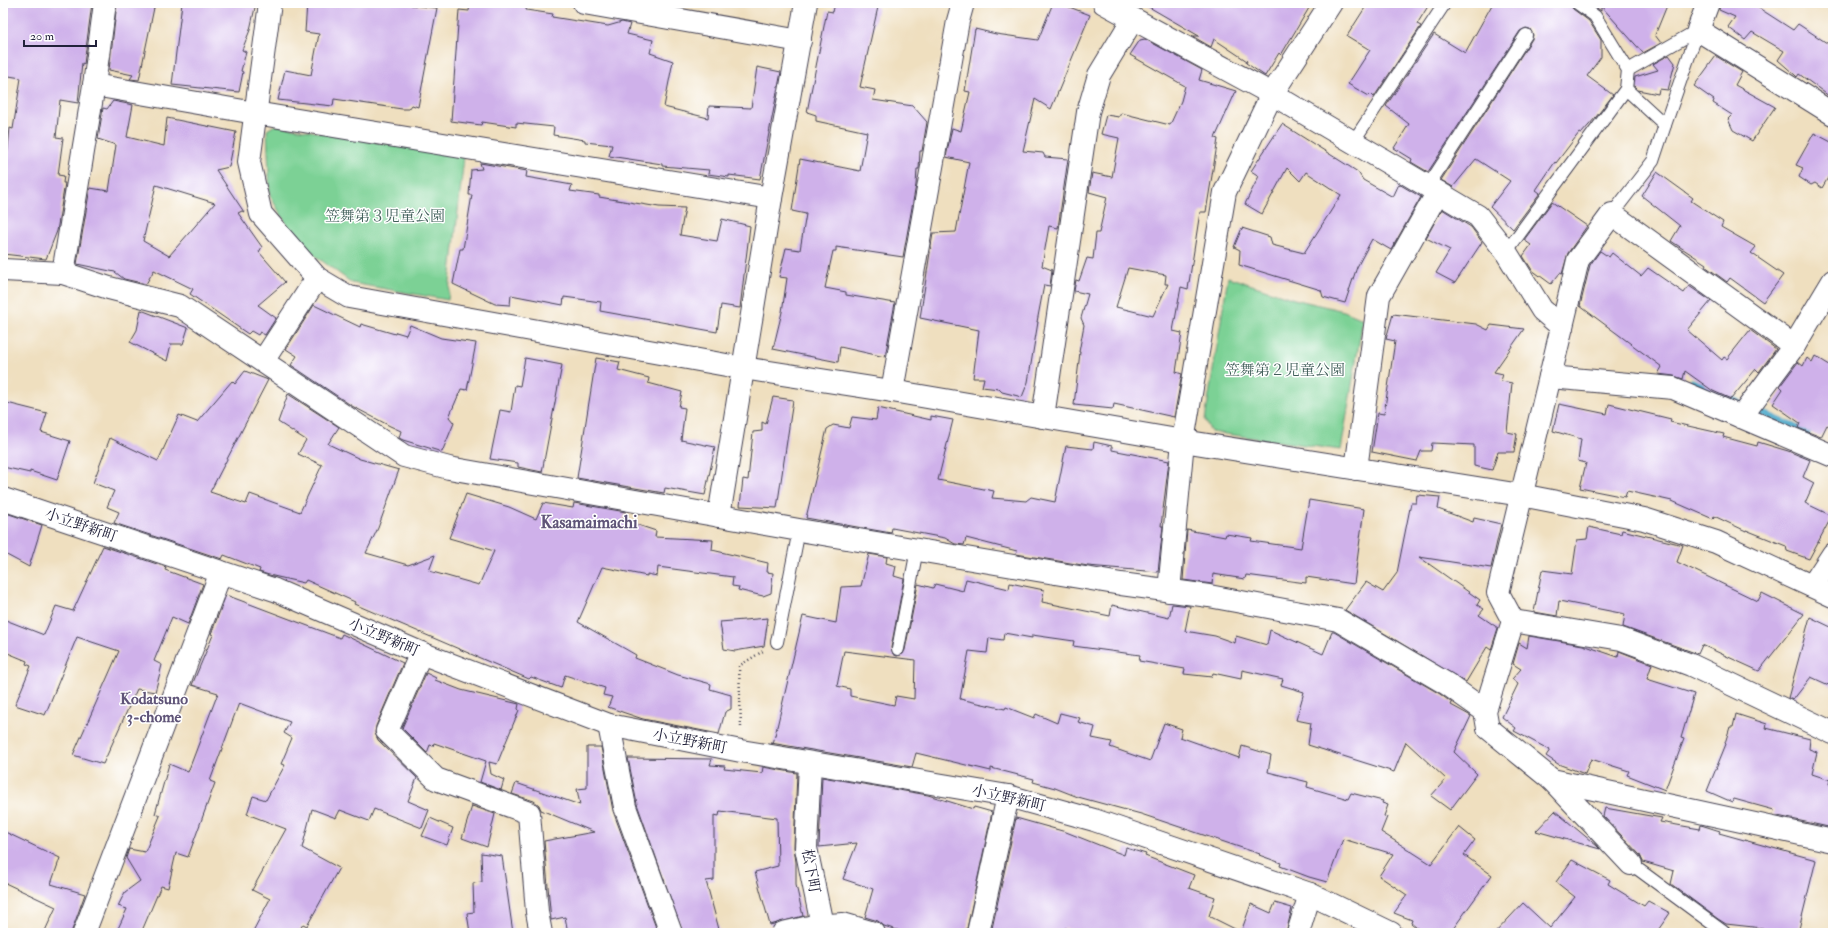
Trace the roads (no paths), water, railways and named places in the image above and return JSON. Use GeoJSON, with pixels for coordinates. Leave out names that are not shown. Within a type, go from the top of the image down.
{"type":"FeatureCollection","features":[{"type":"Feature","properties":{"kind":"street"},"geometry":{"type":"LineString","coordinates":[[63,274],[94,85],[105,3]]}},
{"type":"Feature","properties":{"kind":"street"},"geometry":{"type":"LineString","coordinates":[[270,3],[254,113],[249,162],[261,214],[317,278],[349,297],[743,368],[892,391],[1183,441],[1521,495],[1644,519],[1716,542],[1833,596]]}},
{"type":"Feature","properties":{"kind":"street"},"geometry":{"type":"LineString","coordinates":[[584,3],[800,41]]}},
{"type":"Feature","properties":{"kind":"street"},"geometry":{"type":"LineString","coordinates":[[719,516],[771,198],[806,3]]}},
{"type":"Feature","properties":{"kind":"street"},"geometry":{"type":"LineString","coordinates":[[892,391],[958,21],[963,3]]}},
{"type":"Feature","properties":{"kind":"street"},"geometry":{"type":"LineString","coordinates":[[1104,3],[1272,94],[1478,216],[1506,252],[1542,310],[1562,327]]}},
{"type":"Feature","properties":{"kind":"street"},"geometry":{"type":"LineString","coordinates":[[1169,590],[1183,441],[1225,192],[1272,94],[1331,3]]}},
{"type":"Feature","properties":{"kind":"street"},"geometry":{"type":"LineString","coordinates":[[1708,3],[1698,30],[1833,114]]}},
{"type":"Feature","properties":{"kind":"street"},"geometry":{"type":"LineString","coordinates":[[1043,417],[1088,112],[1099,75],[1133,19]]}},
{"type":"Feature","properties":{"kind":"street"},"geometry":{"type":"LineString","coordinates":[[94,85],[254,113],[771,198]]}},
{"type":"Feature","properties":{"kind":"street"},"geometry":{"type":"LineString","coordinates":[[1356,469],[1379,296],[1433,189]]}},
{"type":"Feature","properties":{"kind":"street"},"geometry":{"type":"LineString","coordinates":[[1631,864],[1552,780],[1488,728],[1485,711],[1513,621],[1498,593],[1578,260],[1612,214],[1794,346]]}},
{"type":"Feature","properties":{"kind":"street"},"geometry":{"type":"LineString","coordinates":[[3,270],[63,274],[109,288],[180,306],[404,456],[449,468],[719,516],[917,550],[1169,590],[1338,620],[1447,684],[1485,711]]}},
{"type":"Feature","properties":{"kind":"street"},"geometry":{"type":"LineString","coordinates":[[263,361],[317,278]]}},
{"type":"Feature","properties":{"kind":"street"},"geometry":{"type":"LineString","coordinates":[[1741,417],[1794,346],[1833,281]]}},
{"type":"Feature","properties":{"kind":"street"},"geometry":{"type":"LineString","coordinates":[[1550,377],[1673,388],[1833,456]]}},
{"type":"Feature","properties":{"kind":"street","name":"小立野新町"},"geometry":{"type":"LineString","coordinates":[[3,499],[276,590],[421,653],[609,725],[741,751],[1008,796],[1094,820],[1310,894],[1391,933]]}},
{"type":"Feature","properties":{"kind":"street"},"geometry":{"type":"LineString","coordinates":[[1812,586],[1833,554]]}},
{"type":"Feature","properties":{"kind":"street"},"geometry":{"type":"LineString","coordinates":[[84,933],[221,572]]}},
{"type":"Feature","properties":{"kind":"street"},"geometry":{"type":"LineString","coordinates":[[1513,621],[1621,639],[1691,665],[1833,733]]}},
{"type":"Feature","properties":{"kind":"street"},"geometry":{"type":"LineString","coordinates":[[421,653],[387,731],[436,778],[529,813],[537,912],[541,933]]}},
{"type":"Feature","properties":{"kind":"street"},"geometry":{"type":"LineString","coordinates":[[609,725],[625,807],[671,933]]}},
{"type":"Feature","properties":{"kind":"street","name":"松下町"},"geometry":{"type":"LineString","coordinates":[[810,763],[806,848],[822,925]]}},
{"type":"Feature","properties":{"kind":"street"},"geometry":{"type":"LineString","coordinates":[[1552,780],[1833,841]]}},
{"type":"Feature","properties":{"kind":"street"},"geometry":{"type":"LineString","coordinates":[[978,933],[1008,796]]}},
{"type":"Feature","properties":{"kind":"street"},"geometry":{"type":"LineString","coordinates":[[1298,933],[1310,894]]}},
{"type":"Feature","properties":{"kind":"street"},"geometry":{"type":"LineString","coordinates":[[782,933],[822,925],[843,924],[874,933]]}},
{"type":"Feature","properties":{"kind":"lane"},"geometry":{"type":"LineString","coordinates":[[1353,142],[1445,3]]}},
{"type":"Feature","properties":{"kind":"lane"},"geometry":{"type":"LineString","coordinates":[[1506,252],[1626,89],[1628,70],[1595,16],[1577,3]]}},
{"type":"Feature","properties":{"kind":"lane"},"geometry":{"type":"LineString","coordinates":[[1628,70],[1698,30]]}},
{"type":"Feature","properties":{"kind":"lane"},"geometry":{"type":"LineString","coordinates":[[1612,214],[1653,161],[1698,30]]}},
{"type":"Feature","properties":{"kind":"lane"},"geometry":{"type":"LineString","coordinates":[[1433,189],[1526,35]]}},
{"type":"Feature","properties":{"kind":"lane"},"geometry":{"type":"LineString","coordinates":[[1626,89],[1665,124]]}},
{"type":"Feature","properties":{"kind":"lane"},"geometry":{"type":"LineString","coordinates":[[777,642],[799,530]]}},
{"type":"Feature","properties":{"kind":"lane"},"geometry":{"type":"LineString","coordinates":[[898,649],[917,550]]}},
{"type":"Feature","properties":{"kind":"lane"},"geometry":{"type":"LineString","coordinates":[[1631,864],[1725,933]]}},
{"type":"Feature","properties":{"kind":"waterway"},"geometry":{"type":"LineString","coordinates":[[1692,382],[1807,433]]}},
{"type":"Feature","properties":{"kind":"district","name":"Kasamaimachi"},"geometry":{"type":"Point","coordinates":[589,522]}},
{"type":"Feature","properties":{"kind":"district","name":"Kodatsuno 3-chome"},"geometry":{"type":"Point","coordinates":[154,707]}},
{"type":"Feature","properties":{"kind":"park label","name":"笠舞第３児童公園"},"geometry":{"type":"Point","coordinates":[385,216]}},
{"type":"Feature","properties":{"kind":"park label","name":"笠舞第２児童公園"},"geometry":{"type":"Point","coordinates":[1285,370]}}]}
